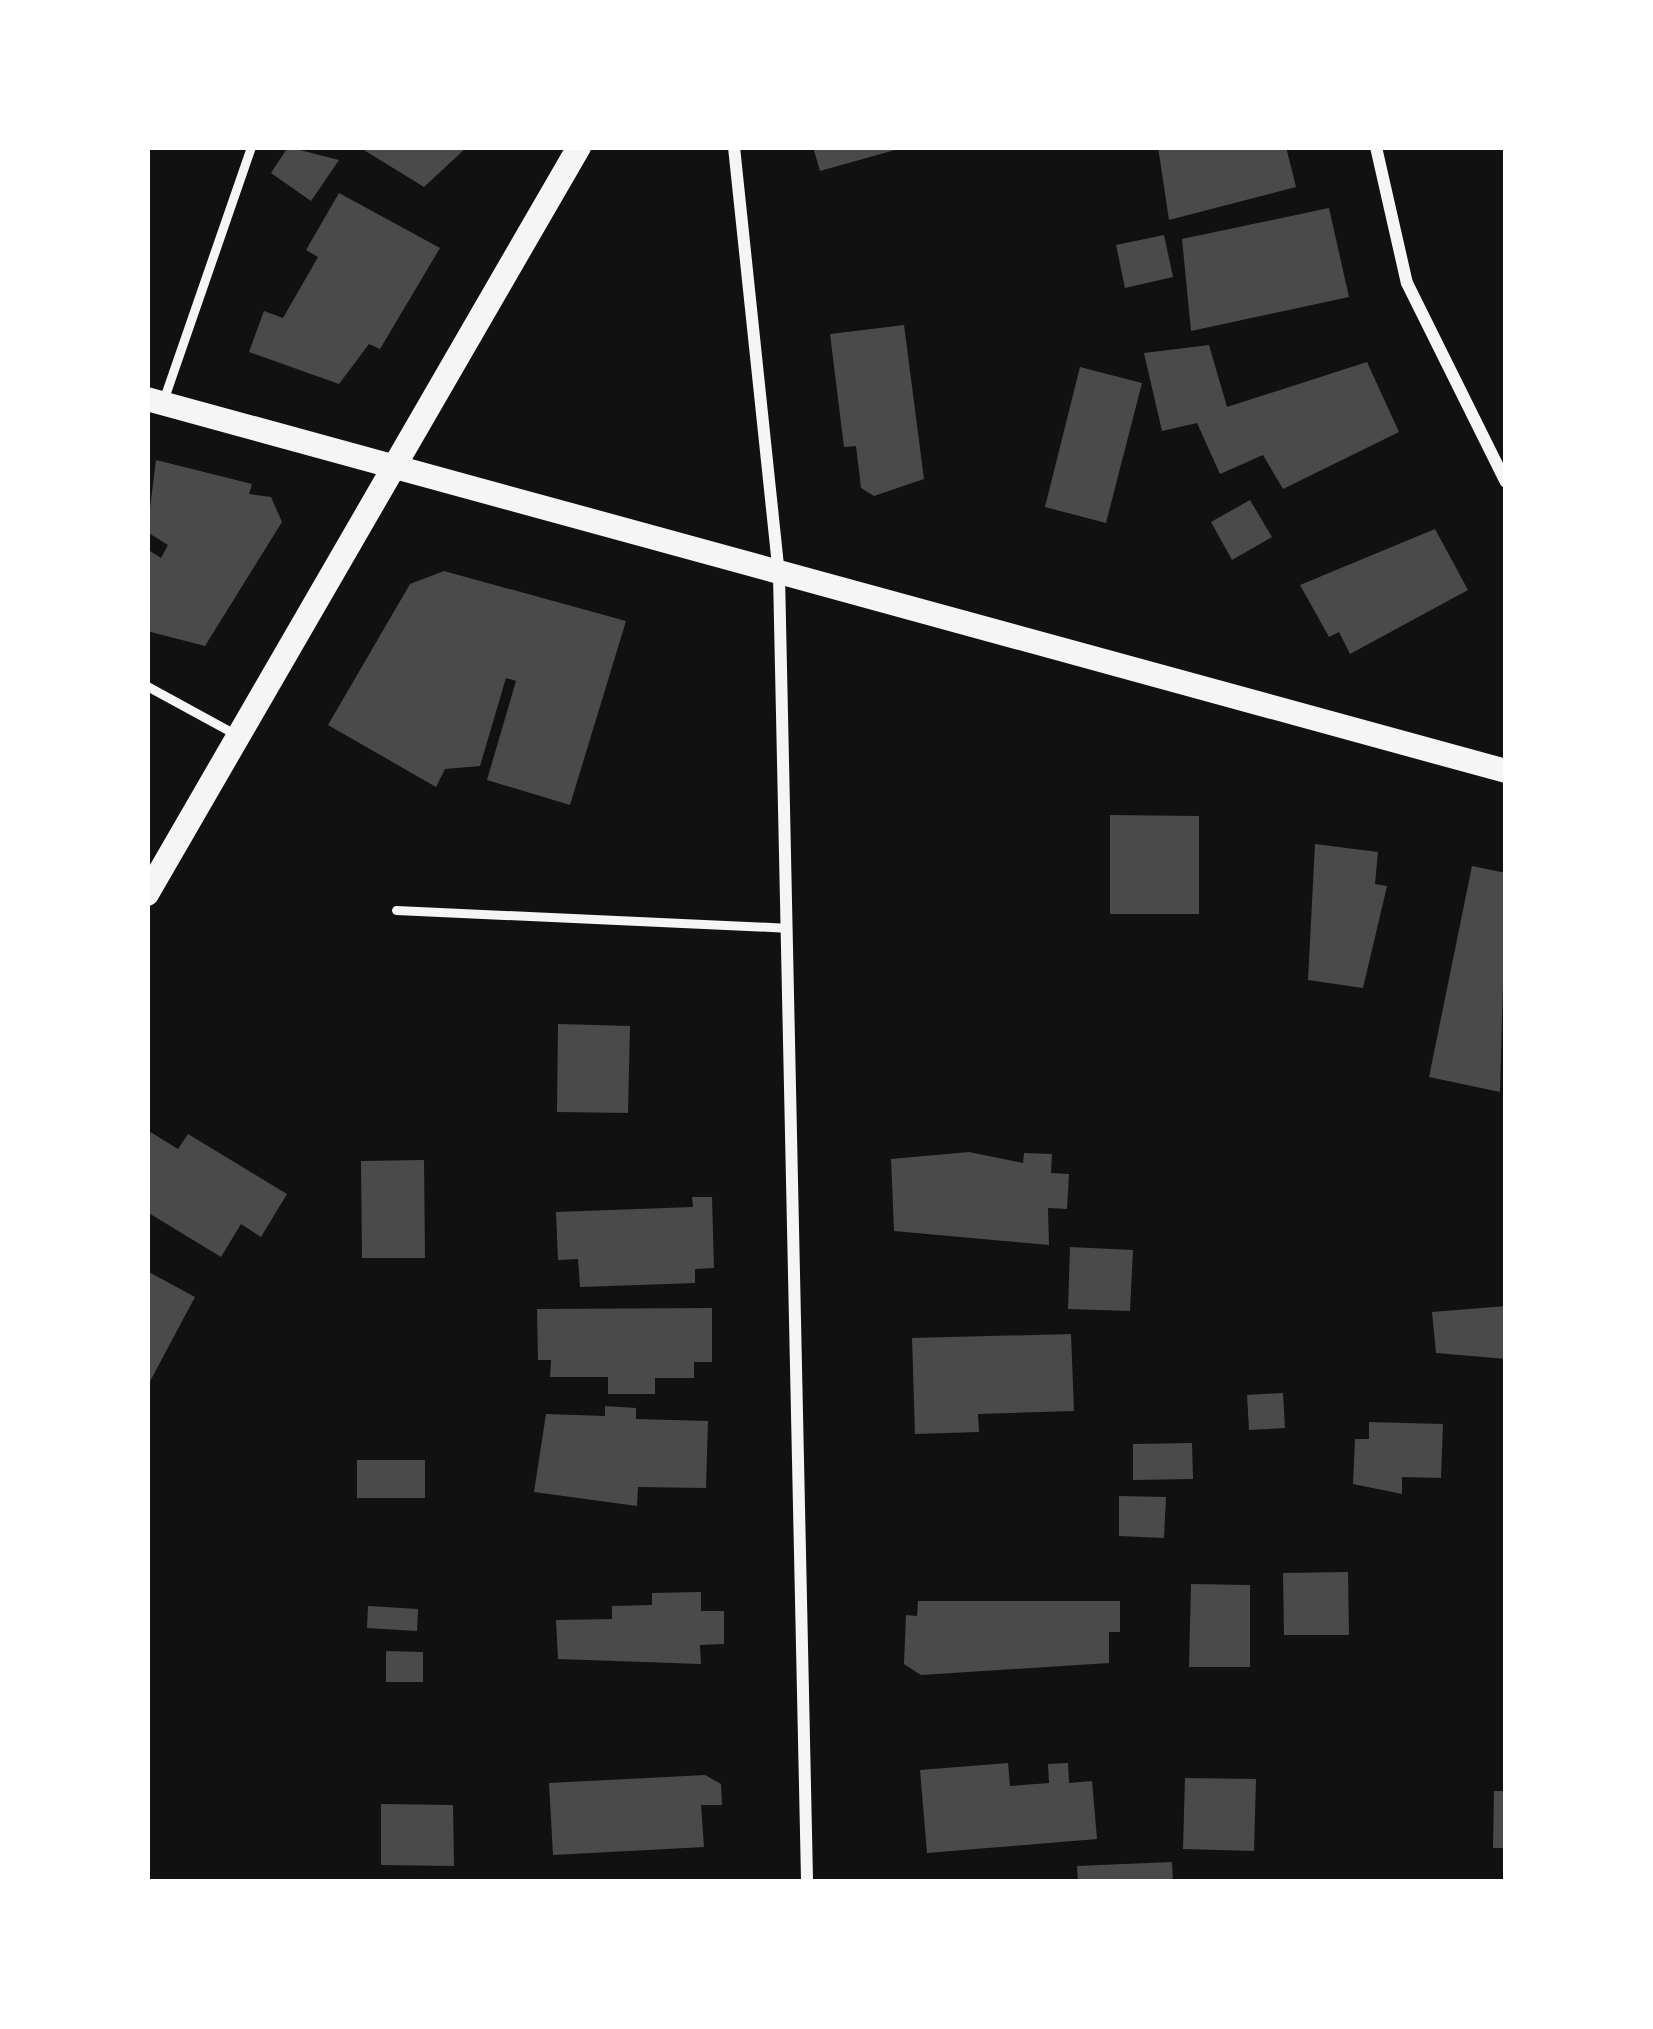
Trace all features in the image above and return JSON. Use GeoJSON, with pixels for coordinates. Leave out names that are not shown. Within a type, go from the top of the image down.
{"type":"FeatureCollection","features":[{"type":"Feature","properties":{"kind":"main road"},"geometry":{"type":"LineString","coordinates":[[147,894],[579,147]]}},
{"type":"Feature","properties":{"kind":"main road"},"geometry":{"type":"LineString","coordinates":[[155,401],[394,471],[1506,771]]}},
{"type":"Feature","properties":{"kind":"street"},"geometry":{"type":"LineString","coordinates":[[734,147],[779,575],[807,1882]]}},
{"type":"Feature","properties":{"kind":"street"},"geometry":{"type":"LineString","coordinates":[[1376,147],[1408,283],[1506,482]]}},
{"type":"Feature","properties":{"kind":"lane"},"geometry":{"type":"LineString","coordinates":[[155,401],[250,147]]}},
{"type":"Feature","properties":{"kind":"lane"},"geometry":{"type":"LineString","coordinates":[[147,686],[239,736]]}},
{"type":"Feature","properties":{"kind":"lane"},"geometry":{"type":"LineString","coordinates":[[397,910],[785,928]]}},
{"type":"Feature","properties":{"kind":"building"},"geometry":{"type":"Polygon","coordinates":[[[288,147],[339,160],[311,201],[271,173],[288,147]]]}},
{"type":"Feature","properties":{"kind":"building"},"geometry":{"type":"Polygon","coordinates":[[[359,147],[467,147],[424,187],[359,147]]]}},
{"type":"Feature","properties":{"kind":"building"},"geometry":{"type":"Polygon","coordinates":[[[813,147],[902,147],[902,148],[820,171],[813,147]]]}},
{"type":"Feature","properties":{"kind":"building"},"geometry":{"type":"Polygon","coordinates":[[[1158,147],[1286,147],[1296,187],[1169,220],[1158,147]]]}},
{"type":"Feature","properties":{"kind":"building"},"geometry":{"type":"Polygon","coordinates":[[[339,193],[440,248],[380,349],[369,344],[339,384],[249,352],[264,311],[283,318],[318,257],[306,250],[339,193]]]}},
{"type":"Feature","properties":{"kind":"building"},"geometry":{"type":"Polygon","coordinates":[[[1329,208],[1349,297],[1191,331],[1182,239],[1329,208]]]}},
{"type":"Feature","properties":{"kind":"building"},"geometry":{"type":"Polygon","coordinates":[[[1164,235],[1173,277],[1125,288],[1116,245],[1164,235]]]}},
{"type":"Feature","properties":{"kind":"building"},"geometry":{"type":"Polygon","coordinates":[[[904,325],[924,479],[874,496],[861,488],[856,446],[844,447],[830,334],[904,325]]]}},
{"type":"Feature","properties":{"kind":"building"},"geometry":{"type":"Polygon","coordinates":[[[1209,345],[1227,407],[1367,362],[1399,432],[1283,489],[1263,455],[1220,474],[1197,423],[1162,431],[1144,353],[1209,345]]]}},
{"type":"Feature","properties":{"kind":"building"},"geometry":{"type":"Polygon","coordinates":[[[1080,367],[1142,383],[1106,523],[1045,507],[1080,367]]]}},
{"type":"Feature","properties":{"kind":"building"},"geometry":{"type":"Polygon","coordinates":[[[156,460],[252,484],[249,494],[271,497],[282,522],[205,646],[147,631],[147,549],[161,558],[168,545],[147,532],[156,460]]]}},
{"type":"Feature","properties":{"kind":"building"},"geometry":{"type":"Polygon","coordinates":[[[1250,500],[1272,537],[1232,560],[1211,522],[1250,500]]]}},
{"type":"Feature","properties":{"kind":"building"},"geometry":{"type":"Polygon","coordinates":[[[1435,529],[1468,590],[1350,654],[1339,632],[1329,637],[1300,585],[1435,529]]]}},
{"type":"Feature","properties":{"kind":"building"},"geometry":{"type":"Polygon","coordinates":[[[444,571],[626,621],[570,805],[487,780],[516,681],[506,678],[480,766],[445,769],[436,787],[328,725],[410,584],[444,571]]]}},
{"type":"Feature","properties":{"kind":"building"},"geometry":{"type":"Polygon","coordinates":[[[1110,815],[1199,816],[1199,914],[1110,914],[1110,815]]]}},
{"type":"Feature","properties":{"kind":"building"},"geometry":{"type":"Polygon","coordinates":[[[1315,844],[1378,852],[1375,884],[1387,886],[1363,988],[1308,980],[1315,844]]]}},
{"type":"Feature","properties":{"kind":"building"},"geometry":{"type":"Polygon","coordinates":[[[1472,866],[1506,873],[1500,1092],[1429,1077],[1472,866]]]}},
{"type":"Feature","properties":{"kind":"building"},"geometry":{"type":"Polygon","coordinates":[[[558,1024],[630,1026],[628,1113],[557,1112],[558,1024]]]}},
{"type":"Feature","properties":{"kind":"building"},"geometry":{"type":"Polygon","coordinates":[[[147,1130],[178,1149],[188,1134],[287,1194],[261,1237],[241,1224],[221,1257],[147,1212],[147,1130]]]}},
{"type":"Feature","properties":{"kind":"building"},"geometry":{"type":"Polygon","coordinates":[[[969,1152],[1023,1163],[1024,1153],[1052,1154],[1051,1173],[1069,1174],[1067,1209],[1048,1208],[1049,1245],[894,1231],[891,1159],[969,1152]]]}},
{"type":"Feature","properties":{"kind":"building"},"geometry":{"type":"Polygon","coordinates":[[[424,1160],[425,1258],[362,1258],[361,1161],[424,1160]]]}},
{"type":"Feature","properties":{"kind":"building"},"geometry":{"type":"Polygon","coordinates":[[[692,1197],[712,1197],[714,1268],[695,1269],[695,1283],[580,1287],[578,1259],[558,1260],[556,1212],[693,1207],[692,1197]]]}},
{"type":"Feature","properties":{"kind":"building"},"geometry":{"type":"Polygon","coordinates":[[[1070,1247],[1133,1250],[1130,1311],[1068,1309],[1070,1247]]]}},
{"type":"Feature","properties":{"kind":"building"},"geometry":{"type":"Polygon","coordinates":[[[147,1271],[195,1297],[147,1387],[147,1271]]]}},
{"type":"Feature","properties":{"kind":"building"},"geometry":{"type":"Polygon","coordinates":[[[1506,1306],[1506,1359],[1436,1353],[1432,1312],[1506,1306]]]}},
{"type":"Feature","properties":{"kind":"building"},"geometry":{"type":"Polygon","coordinates":[[[712,1308],[712,1362],[694,1362],[694,1378],[655,1378],[655,1394],[608,1394],[608,1377],[550,1377],[551,1360],[538,1360],[537,1309],[712,1308]]]}},
{"type":"Feature","properties":{"kind":"building"},"geometry":{"type":"Polygon","coordinates":[[[1071,1334],[1074,1411],[978,1414],[979,1432],[915,1434],[912,1338],[1071,1334]]]}},
{"type":"Feature","properties":{"kind":"building"},"geometry":{"type":"Polygon","coordinates":[[[1283,1393],[1285,1428],[1249,1430],[1247,1395],[1283,1393]]]}},
{"type":"Feature","properties":{"kind":"building"},"geometry":{"type":"Polygon","coordinates":[[[605,1406],[636,1408],[636,1419],[708,1421],[706,1488],[638,1487],[637,1506],[534,1492],[546,1414],[605,1416],[605,1406]]]}},
{"type":"Feature","properties":{"kind":"building"},"geometry":{"type":"Polygon","coordinates":[[[1369,1422],[1443,1424],[1441,1478],[1402,1477],[1402,1494],[1353,1484],[1355,1439],[1369,1439],[1369,1422]]]}},
{"type":"Feature","properties":{"kind":"building"},"geometry":{"type":"Polygon","coordinates":[[[1192,1443],[1193,1479],[1133,1480],[1133,1444],[1192,1443]]]}},
{"type":"Feature","properties":{"kind":"building"},"geometry":{"type":"Polygon","coordinates":[[[357,1460],[425,1460],[425,1498],[357,1498],[357,1460]]]}},
{"type":"Feature","properties":{"kind":"building"},"geometry":{"type":"Polygon","coordinates":[[[1119,1496],[1166,1497],[1164,1538],[1119,1536],[1119,1496]]]}},
{"type":"Feature","properties":{"kind":"building"},"geometry":{"type":"Polygon","coordinates":[[[1348,1572],[1349,1635],[1284,1635],[1283,1573],[1348,1572]]]}},
{"type":"Feature","properties":{"kind":"building"},"geometry":{"type":"Polygon","coordinates":[[[1191,1584],[1250,1585],[1250,1667],[1189,1667],[1191,1584]]]}},
{"type":"Feature","properties":{"kind":"building"},"geometry":{"type":"Polygon","coordinates":[[[701,1592],[701,1611],[724,1611],[724,1644],[700,1645],[701,1664],[558,1659],[556,1620],[612,1619],[612,1606],[652,1605],[652,1593],[701,1592]]]}},
{"type":"Feature","properties":{"kind":"building"},"geometry":{"type":"Polygon","coordinates":[[[918,1601],[1120,1601],[1120,1632],[1109,1632],[1109,1663],[921,1675],[904,1664],[906,1615],[917,1616],[918,1601]]]}},
{"type":"Feature","properties":{"kind":"building"},"geometry":{"type":"Polygon","coordinates":[[[368,1606],[418,1609],[417,1631],[367,1628],[368,1606]]]}},
{"type":"Feature","properties":{"kind":"building"},"geometry":{"type":"Polygon","coordinates":[[[386,1651],[423,1652],[423,1682],[386,1682],[386,1651]]]}},
{"type":"Feature","properties":{"kind":"building"},"geometry":{"type":"Polygon","coordinates":[[[1008,1763],[1010,1786],[1049,1783],[1048,1764],[1068,1763],[1069,1783],[1092,1781],[1097,1839],[927,1853],[920,1770],[1008,1763]]]}},
{"type":"Feature","properties":{"kind":"building"},"geometry":{"type":"Polygon","coordinates":[[[705,1775],[721,1784],[722,1805],[701,1805],[704,1847],[553,1855],[549,1783],[705,1775]]]}},
{"type":"Feature","properties":{"kind":"building"},"geometry":{"type":"Polygon","coordinates":[[[1185,1778],[1256,1779],[1254,1851],[1183,1849],[1185,1778]]]}},
{"type":"Feature","properties":{"kind":"building"},"geometry":{"type":"Polygon","coordinates":[[[1494,1791],[1506,1791],[1506,1848],[1493,1848],[1494,1791]]]}},
{"type":"Feature","properties":{"kind":"building"},"geometry":{"type":"Polygon","coordinates":[[[381,1804],[453,1805],[454,1866],[381,1865],[381,1804]]]}},
{"type":"Feature","properties":{"kind":"building"},"geometry":{"type":"Polygon","coordinates":[[[1172,1862],[1173,1882],[1078,1882],[1077,1866],[1172,1862]]]}}]}
